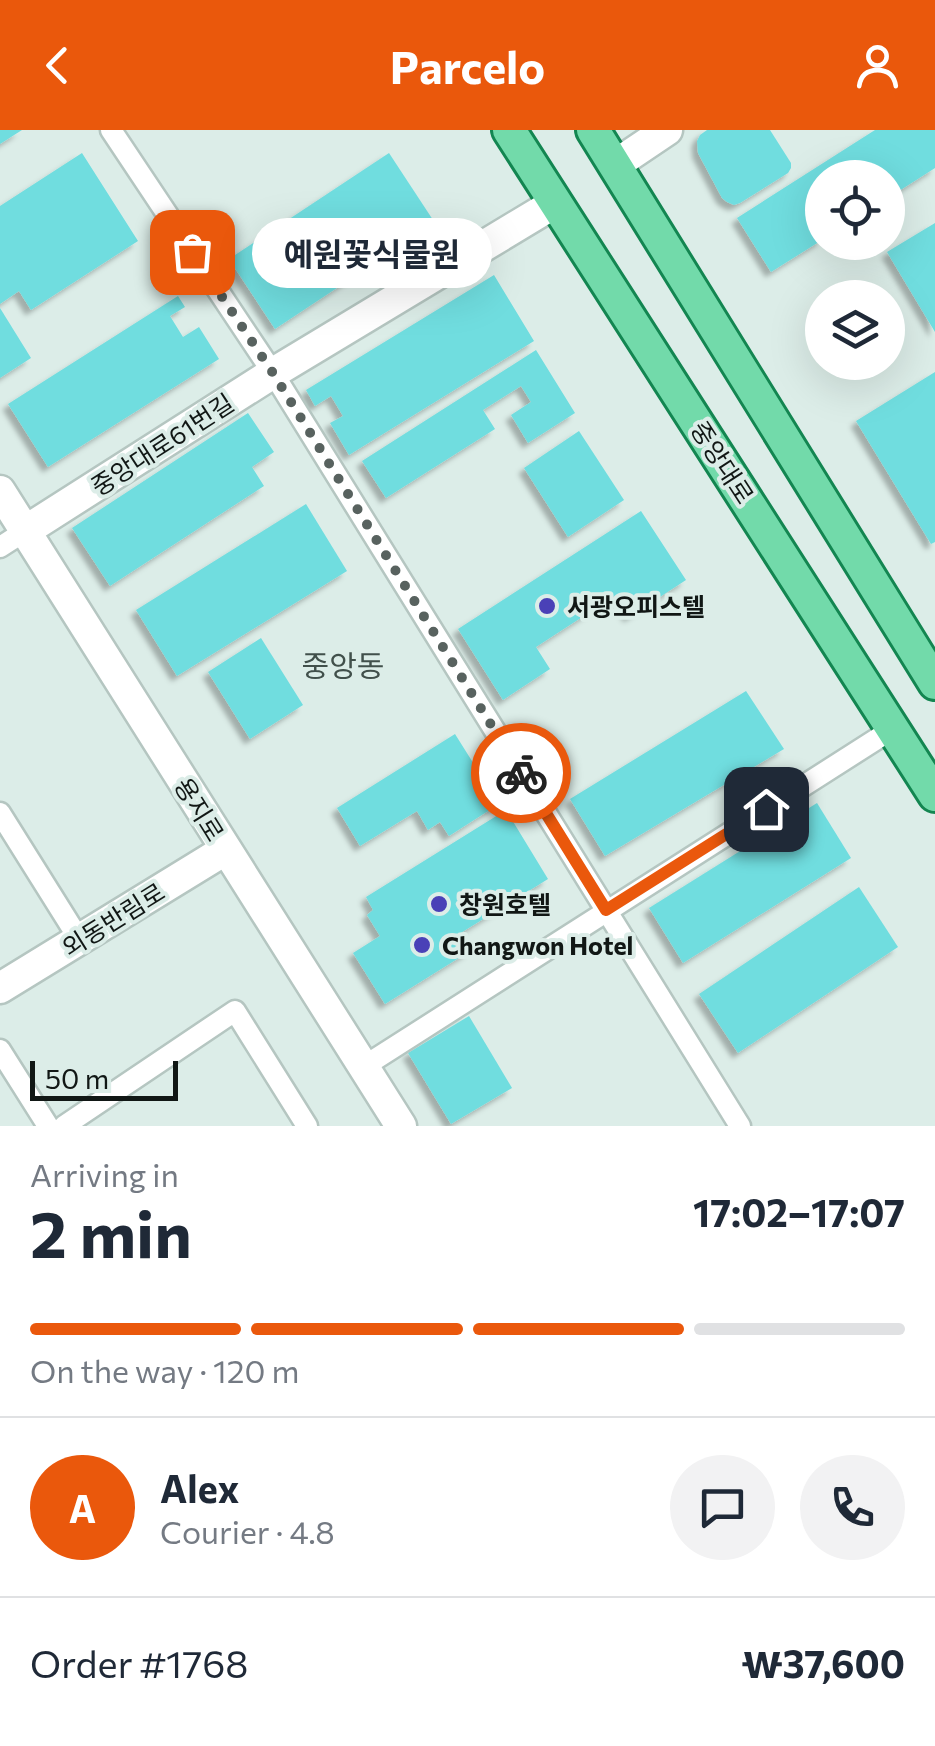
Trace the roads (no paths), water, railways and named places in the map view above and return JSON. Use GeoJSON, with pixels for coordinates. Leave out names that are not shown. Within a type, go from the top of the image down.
{"type":"FeatureCollection","features":[{"type":"Feature","properties":{"kind":"main road","name":"중앙대로"},"geometry":{"type":"LineString","coordinates":[[509,130],[935,795]]}},
{"type":"Feature","properties":{"kind":"main road"},"geometry":{"type":"LineString","coordinates":[[593,130],[935,683]]}},
{"type":"Feature","properties":{"kind":"main road"},"geometry":{"type":"LineString","coordinates":[[615,165],[667,130]]}},
{"type":"Feature","properties":{"kind":"main road","name":"중앙대로61번길"},"geometry":{"type":"LineString","coordinates":[[13,539],[273,373],[555,203]]}},
{"type":"Feature","properties":{"kind":"main road","name":"용지로"},"geometry":{"type":"LineString","coordinates":[[0,490],[13,539],[225,850],[401,1126]]}},
{"type":"Feature","properties":{"kind":"main road","name":"외동반림로"},"geometry":{"type":"LineString","coordinates":[[0,988],[225,850]]}},
{"type":"Feature","properties":{"kind":"street"},"geometry":{"type":"LineString","coordinates":[[111,130],[273,373],[740,1126]]}},
{"type":"Feature","properties":{"kind":"street"},"geometry":{"type":"LineString","coordinates":[[364,1066],[894,728]]}},
{"type":"Feature","properties":{"kind":"street"},"geometry":{"type":"LineString","coordinates":[[3,822],[79,939]]}},
{"type":"Feature","properties":{"kind":"street"},"geometry":{"type":"LineString","coordinates":[[64,1126],[235,1011],[304,1125]]}},
{"type":"Feature","properties":{"kind":"street"},"geometry":{"type":"LineString","coordinates":[[0,1050],[48,1126]]}},
{"type":"Feature","properties":{"kind":"place","name":"예원꽃식물원"},"geometry":{"type":"Point","coordinates":[192,252]}},
{"type":"Feature","properties":{"kind":"place","name":"서광오피스텔"},"geometry":{"type":"Point","coordinates":[547,606]}},
{"type":"Feature","properties":{"kind":"place","name":"창원호텔"},"geometry":{"type":"Point","coordinates":[439,904]}},
{"type":"Feature","properties":{"kind":"place","name":"Changwon Hotel"},"geometry":{"type":"Point","coordinates":[422,945]}},
{"type":"Feature","properties":{"kind":"district","name":"중앙동"},"geometry":{"type":"Point","coordinates":[343,664]}}]}
